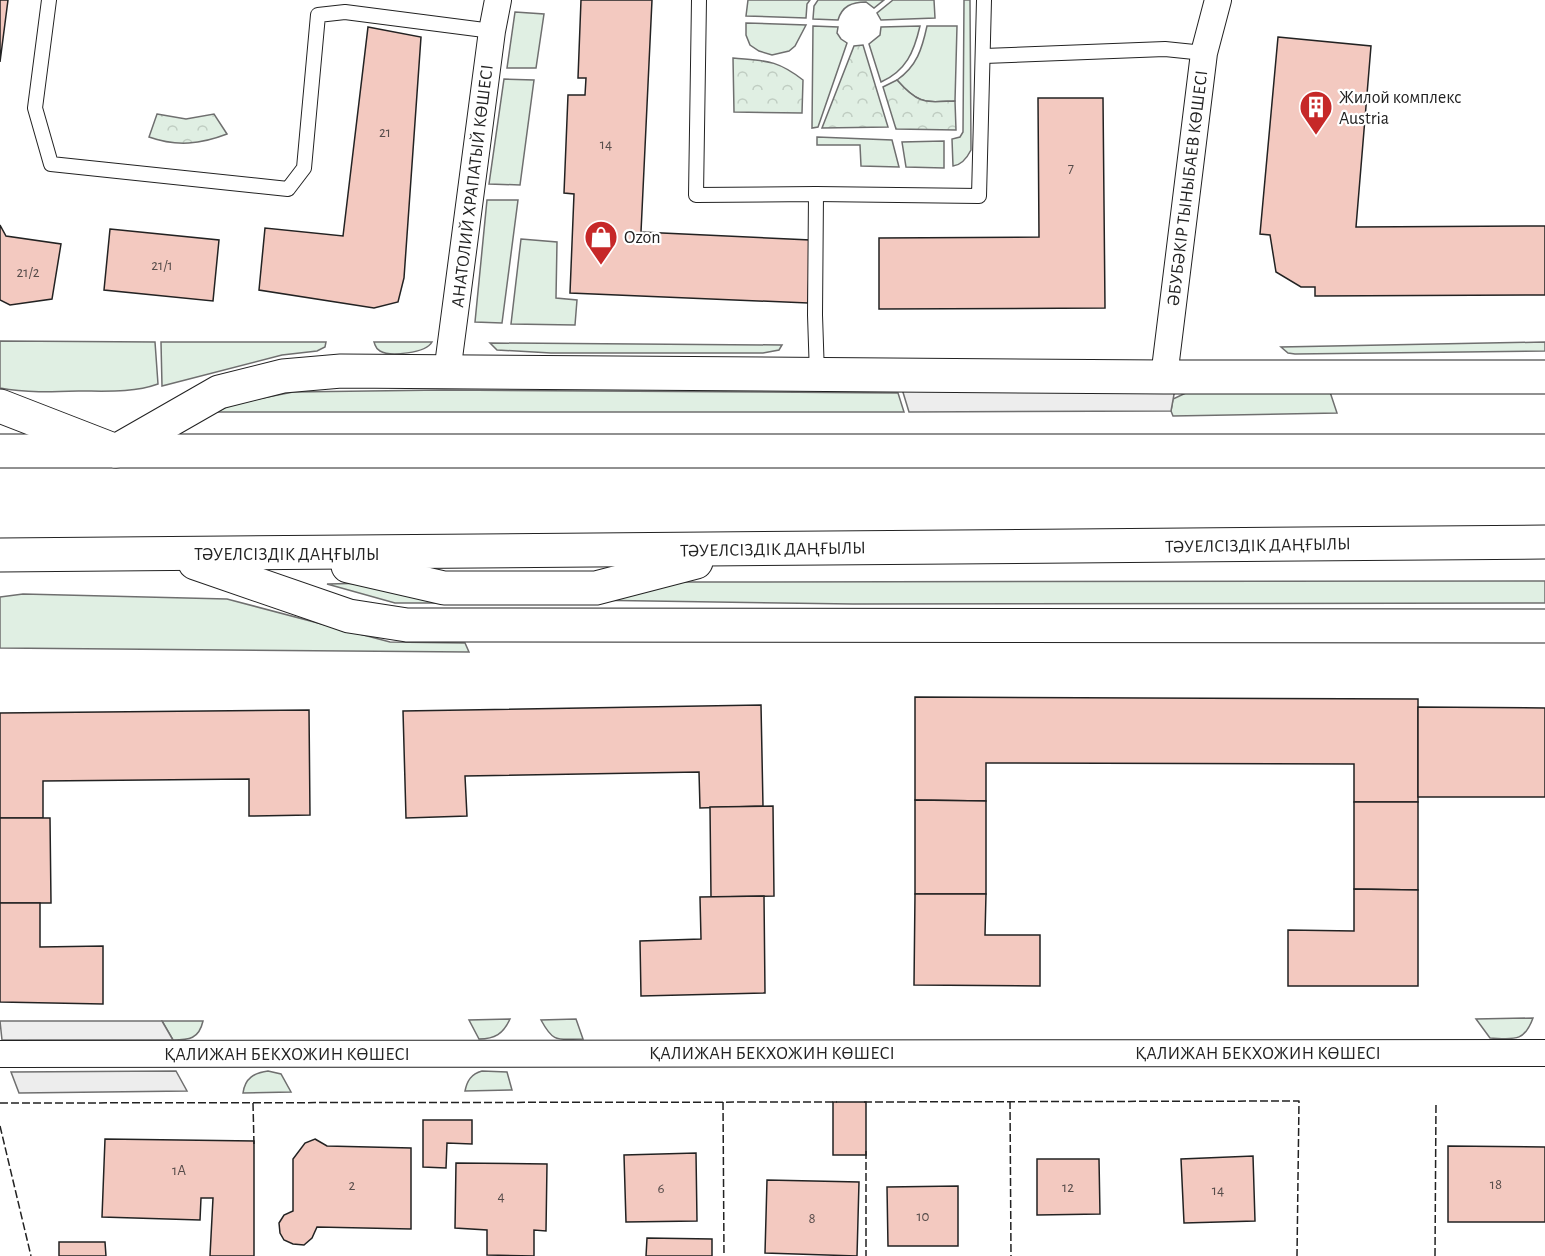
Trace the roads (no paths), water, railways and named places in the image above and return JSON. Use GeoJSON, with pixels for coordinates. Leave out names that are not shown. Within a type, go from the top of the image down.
{"type":"FeatureCollection","features":[{"type":"Feature","properties":{"kind":"main road"},"geometry":{"type":"LineString","coordinates":[[116,451],[219,392],[283,376],[341,371],[1164,377],[1545,377]]}},
{"type":"Feature","properties":{"kind":"main road"},"geometry":{"type":"LineString","coordinates":[[0,406],[116,451]]}},
{"type":"Feature","properties":{"kind":"main road"},"geometry":{"type":"LineString","coordinates":[[0,451],[1545,451]]}},
{"type":"Feature","properties":{"kind":"main road","name":"ТӘУЕЛСІЗДІК ДАҢҒЫЛЫ"},"geometry":{"type":"LineString","coordinates":[[0,555],[1545,542]]}},
{"type":"Feature","properties":{"kind":"main road"},"geometry":{"type":"LineString","coordinates":[[0,573],[79,554]]}},
{"type":"Feature","properties":{"kind":"main road"},"geometry":{"type":"LineString","coordinates":[[171,555],[349,616],[407,625],[1545,626]]}},
{"type":"Feature","properties":{"kind":"street","name":"АНАТОЛИЙ ХРАПАТЫЙ КӨШЕСІ"},"geometry":{"type":"LineString","coordinates":[[447,373],[498,0]]}},
{"type":"Feature","properties":{"kind":"street","name":"ӘБУБӘКІР ТЫНЫБАЕВ КӨШЕСІ"},"geometry":{"type":"LineString","coordinates":[[1164,377],[1204,53],[1218,0]]}},
{"type":"Feature","properties":{"kind":"street","name":"ҚАЛИЖАН БЕКХОЖИН КӨШЕСІ"},"geometry":{"type":"LineString","coordinates":[[0,1054],[1545,1053]]}},
{"type":"Feature","properties":{"kind":"lane"},"geometry":{"type":"LineString","coordinates":[[49,0],[35,108],[51,164],[288,189],[304,168],[320,0]]}},
{"type":"Feature","properties":{"kind":"lane"},"geometry":{"type":"LineString","coordinates":[[699,0],[696,195],[980,196],[984,0]]}},
{"type":"Feature","properties":{"kind":"lane"},"geometry":{"type":"LineString","coordinates":[[318,15],[345,12],[492,31]]}},
{"type":"Feature","properties":{"kind":"lane"},"geometry":{"type":"LineString","coordinates":[[984,56],[1165,49],[1204,53]]}},
{"type":"Feature","properties":{"kind":"lane"},"geometry":{"type":"LineString","coordinates":[[816,194],[817,375]]}},
{"type":"Feature","properties":{"kind":"place","name":"Жилой комплекс Austria"},"geometry":{"type":"Point","coordinates":[1316,136]}},
{"type":"Feature","properties":{"kind":"place","name":"Ozon"},"geometry":{"type":"Point","coordinates":[601,266]}}]}
